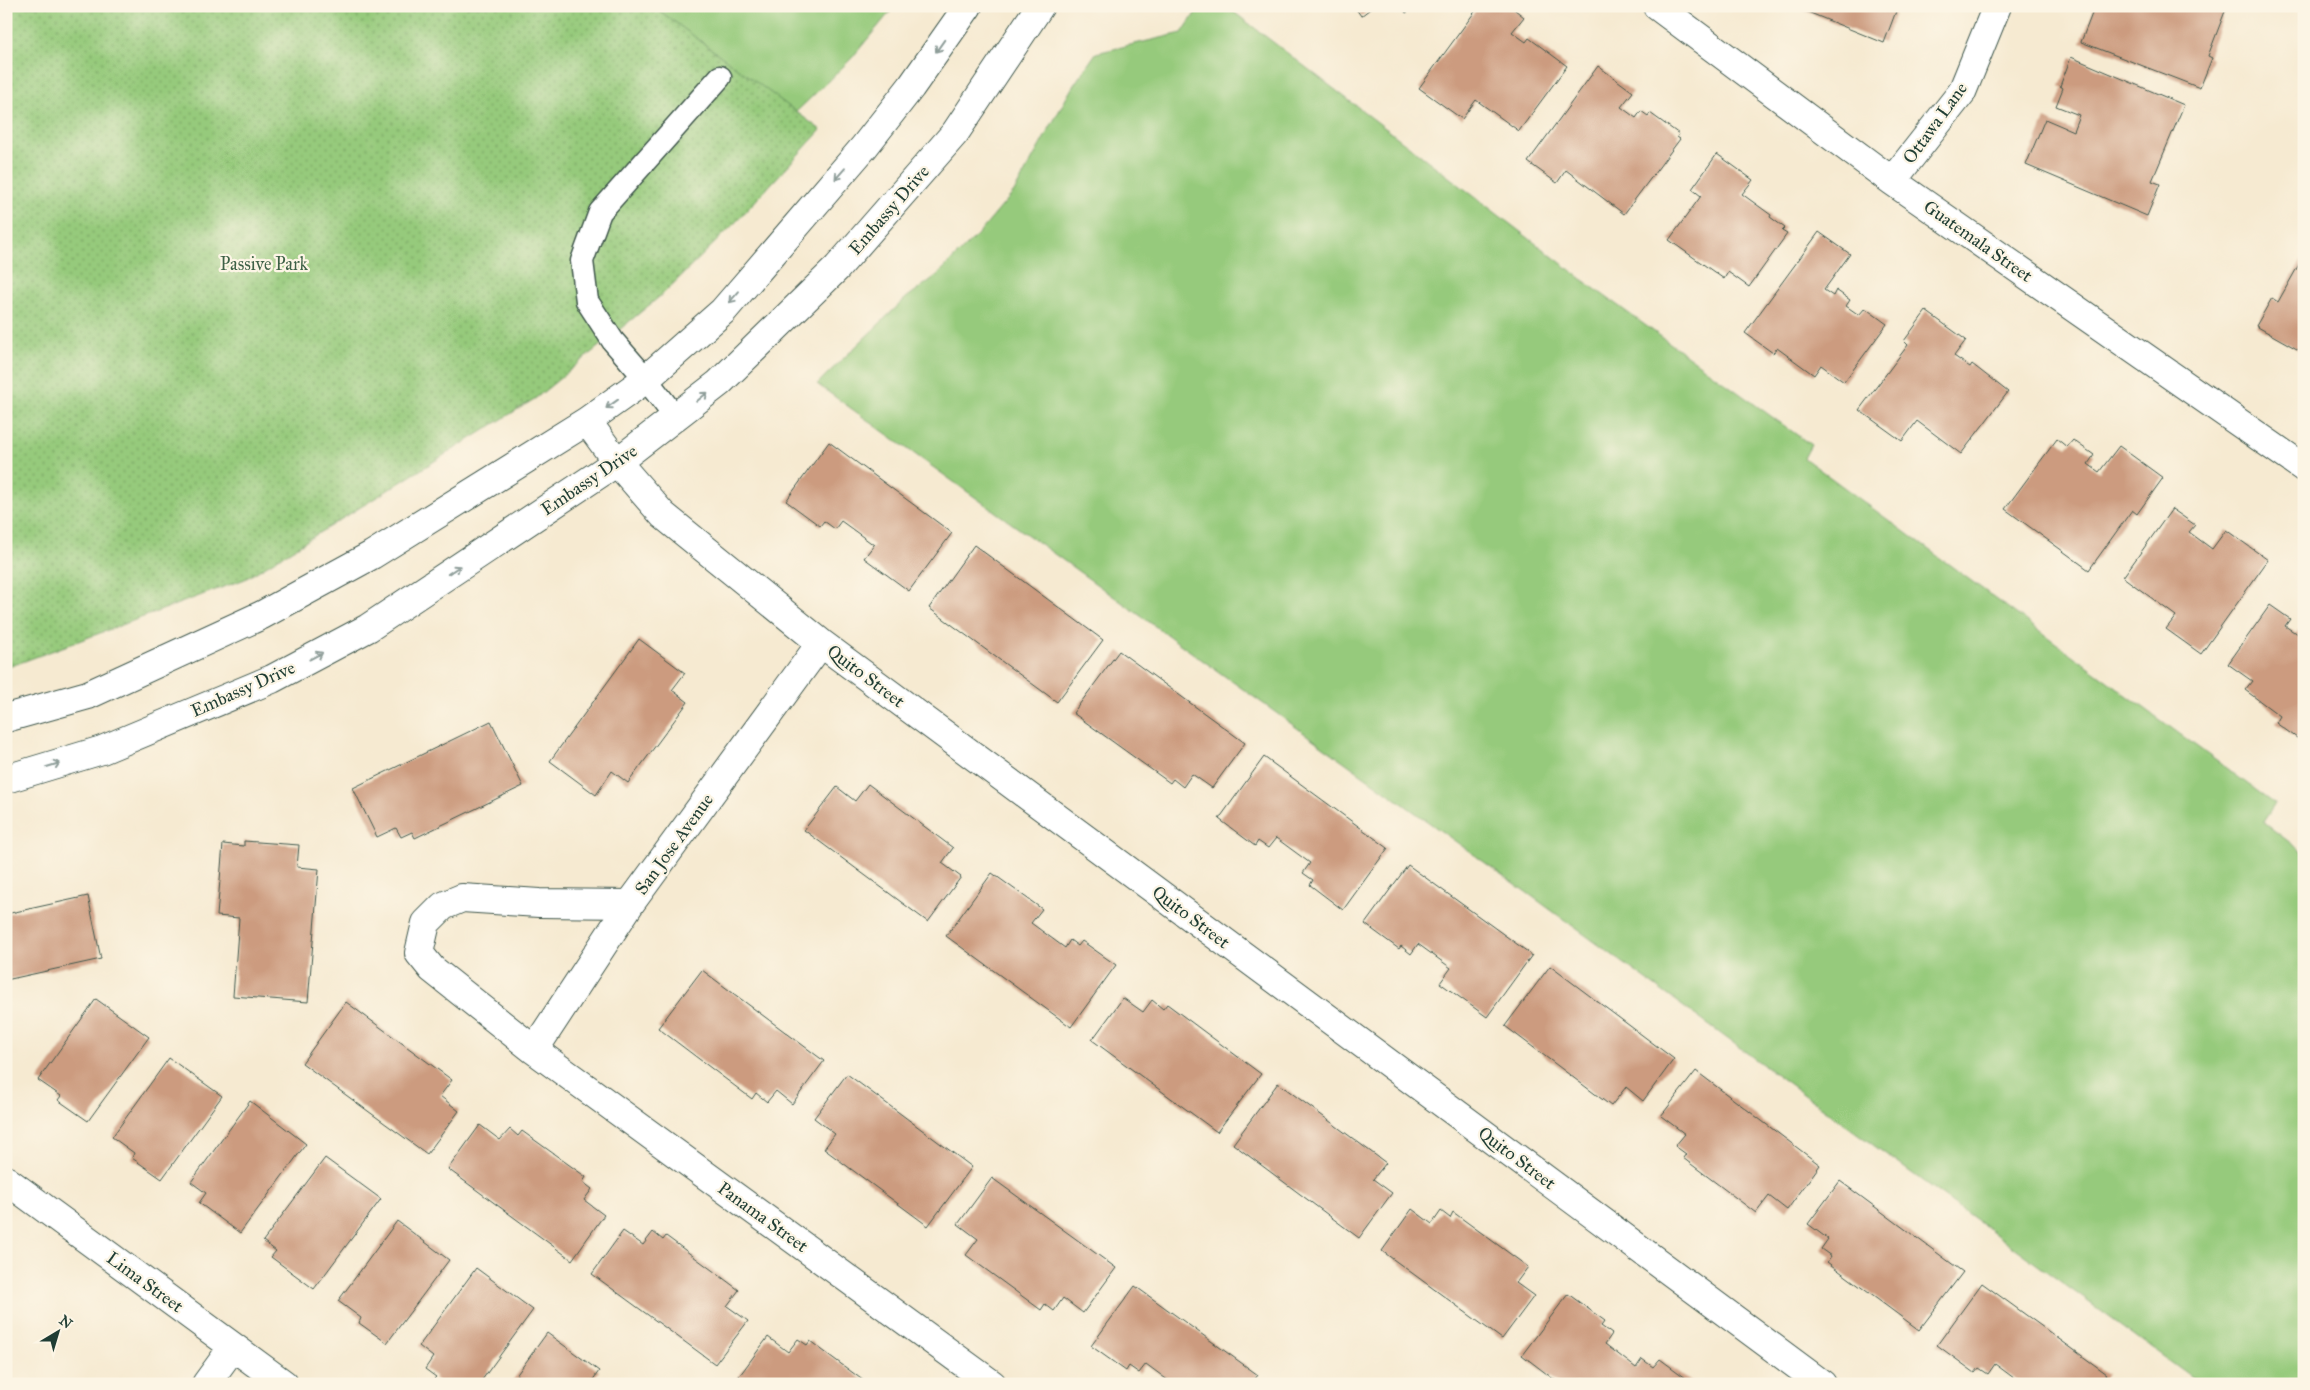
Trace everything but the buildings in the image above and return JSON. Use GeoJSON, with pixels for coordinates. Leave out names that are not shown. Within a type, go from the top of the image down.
{"type":"FeatureCollection","features":[{"type":"Feature","properties":{"kind":"street"},"geometry":{"type":"LineString","coordinates":[[6,718],[88,695],[262,615],[372,555],[587,421],[646,379],[723,310],[864,147],[911,88],[968,6]]}},
{"type":"Feature","properties":{"kind":"street","name":"Embassy Drive"},"geometry":{"type":"LineString","coordinates":[[6,779],[102,750],[272,679],[368,628],[617,462],[676,418],[719,383],[837,268],[896,202],[955,133],[1040,6]]}},
{"type":"Feature","properties":{"kind":"street","name":"Guatemala Street"},"geometry":{"type":"LineString","coordinates":[[1657,6],[1892,181],[2304,468]]}},
{"type":"Feature","properties":{"kind":"street","name":"Ottawa Lane"},"geometry":{"type":"LineString","coordinates":[[1892,181],[1962,92],[1997,6]]}},
{"type":"Feature","properties":{"kind":"street","name":"Quito Street"},"geometry":{"type":"LineString","coordinates":[[587,421],[617,462],[662,515],[821,643],[1822,1384]]}},
{"type":"Feature","properties":{"kind":"street","name":"San Jose Avenue"},"geometry":{"type":"LineString","coordinates":[[534,1050],[630,904],[821,643]]}},
{"type":"Feature","properties":{"kind":"street","name":"Panama Street"},"geometry":{"type":"LineString","coordinates":[[630,904],[539,903],[462,898],[443,906],[426,923],[419,953],[432,969],[534,1050],[992,1384]]}},
{"type":"Feature","properties":{"kind":"street","name":"Lima Street"},"geometry":{"type":"LineString","coordinates":[[6,1180],[284,1384]]}},
{"type":"Feature","properties":{"kind":"street"},"geometry":{"type":"LineString","coordinates":[[206,1384],[233,1347]]}},
{"type":"Feature","properties":{"kind":"lane"},"geometry":{"type":"LineString","coordinates":[[676,418],[613,341],[587,301],[582,261],[600,212],[720,77]]}},
{"type":"Feature","properties":{"kind":"green space","name":"Passive Park"},"geometry":{"type":"Polygon","coordinates":[[[6,6],[653,6],[821,130],[735,223],[664,293],[536,398],[245,579],[6,668],[6,6]]]}},
{"type":"Feature","properties":{"kind":"green space"},"geometry":{"type":"Polygon","coordinates":[[[653,6],[895,6],[851,59],[796,112],[653,6]]]}},
{"type":"Feature","properties":{"kind":"green space"},"geometry":{"type":"Polygon","coordinates":[[[1200,6],[1226,6],[1595,289],[1811,445],[1804,458],[2275,804],[2263,822],[2304,853],[2304,1384],[2201,1384],[1533,897],[817,384],[906,298],[936,276],[982,230],[1014,192],[1073,86],[1096,53],[1182,33],[1200,6]]]}}]}
